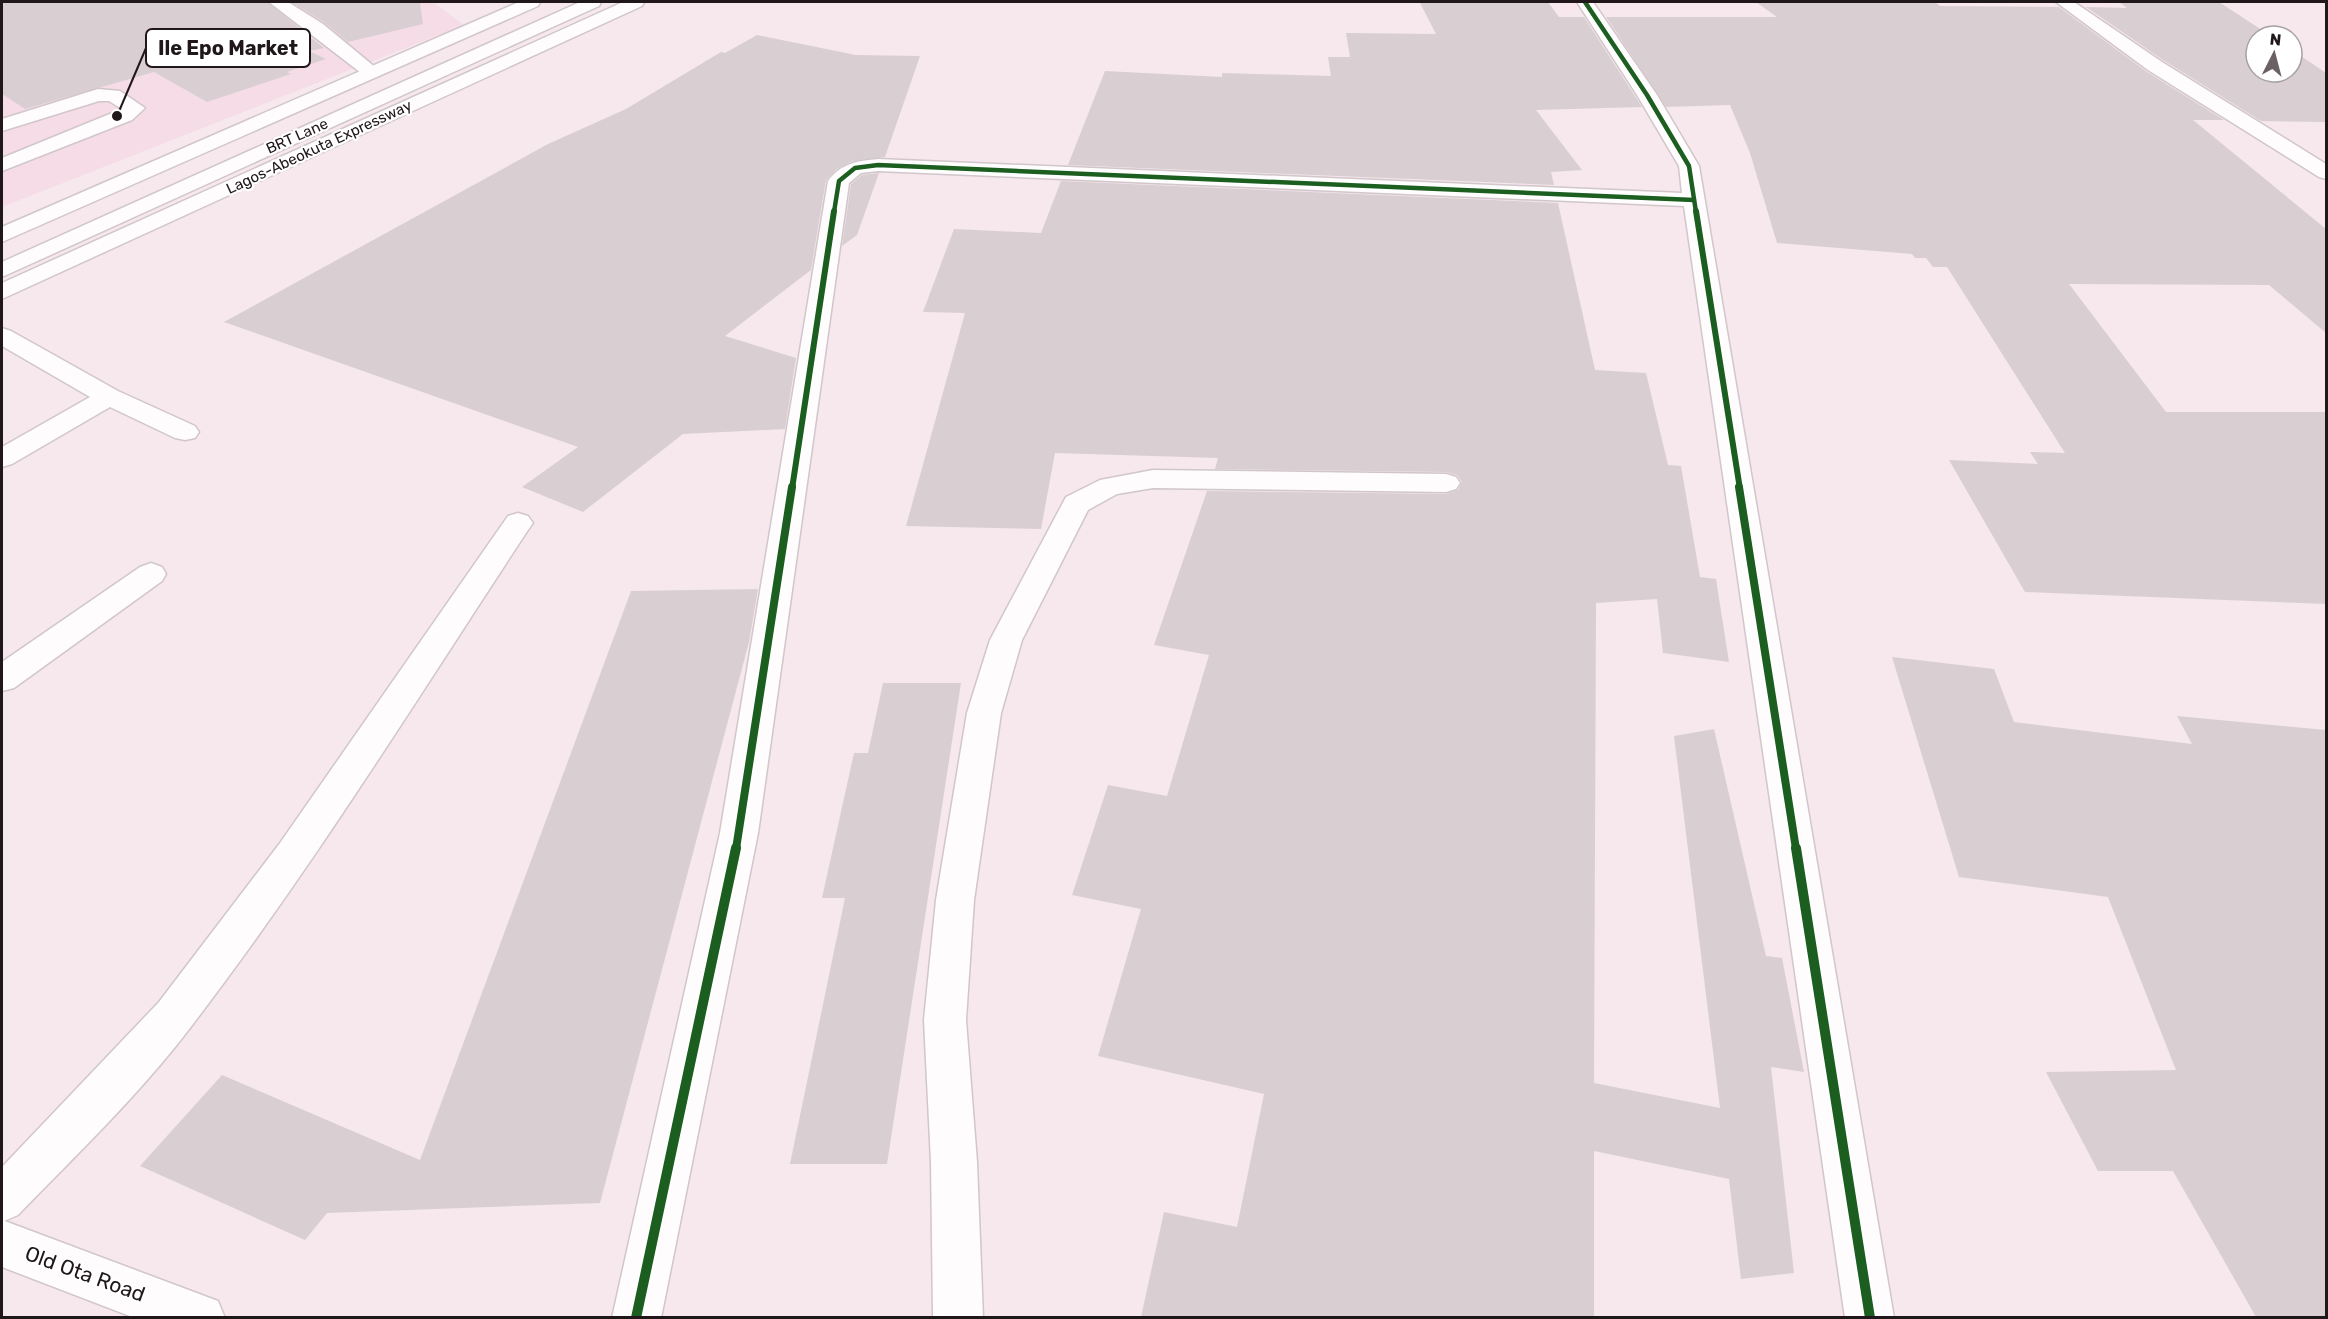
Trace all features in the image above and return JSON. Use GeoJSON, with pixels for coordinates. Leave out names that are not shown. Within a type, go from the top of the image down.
{"type":"FeatureCollection","features":[{"type":"Feature","properties":{"kind":"main road"},"geometry":{"type":"LineString","coordinates":[[277,2],[317,28],[372,72]]}},
{"type":"Feature","properties":{"kind":"main road"},"geometry":{"type":"LineString","coordinates":[[2,235],[532,2]]}},
{"type":"Feature","properties":{"kind":"main road","name":"BRT Lane"},"geometry":{"type":"LineString","coordinates":[[2,270],[593,2]]}},
{"type":"Feature","properties":{"kind":"main road","name":"Lagos-Abeokuta Expressway"},"geometry":{"type":"LineString","coordinates":[[2,292],[636,2]]}},
{"type":"Feature","properties":{"kind":"main road"},"geometry":{"type":"LineString","coordinates":[[1585,2],[1671,134],[1689,166],[1870,1317]]}},
{"type":"Feature","properties":{"kind":"main road"},"geometry":{"type":"LineString","coordinates":[[2064,2],[2155,66],[2321,165]]}},
{"type":"Feature","properties":{"kind":"main road"},"geometry":{"type":"LineString","coordinates":[[2,125],[98,95],[113,95],[135,108],[125,116],[2,165]]}},
{"type":"Feature","properties":{"kind":"main road"},"geometry":{"type":"LineString","coordinates":[[636,1317],[740,833],[839,180],[855,168],[878,165],[1694,200]]}},
{"type":"Feature","properties":{"kind":"main road"},"geometry":{"type":"LineString","coordinates":[[2,336],[109,397],[185,432]]}},
{"type":"Feature","properties":{"kind":"main road"},"geometry":{"type":"LineString","coordinates":[[2,458],[109,397]]}},
{"type":"Feature","properties":{"kind":"main road"},"geometry":{"type":"LineString","coordinates":[[958,1317],[954,1161],[945,1020],[955,900],[968,805],[984,713],[1005,640],[1076,504],[1110,486],[1153,479],[1446,483]]}},
{"type":"Feature","properties":{"kind":"main road"},"geometry":{"type":"LineString","coordinates":[[2,1199],[87,1112],[174,1016],[293,854],[518,523]]}},
{"type":"Feature","properties":{"kind":"main road"},"geometry":{"type":"LineString","coordinates":[[2,678],[151,574]]}},
{"type":"Feature","properties":{"kind":"main road","name":"Old Ota Road"},"geometry":{"type":"LineString","coordinates":[[2,1244],[201,1317]]}},
{"type":"Feature","properties":{"kind":"shaded area"},"geometry":{"type":"Polygon","coordinates":[[[2,2],[433,2],[464,25],[2,207],[2,2]]]}},
{"type":"Feature","properties":{"kind":"building"},"geometry":{"type":"Polygon","coordinates":[[[2,2],[267,2],[324,48],[309,51],[326,59],[287,72],[291,74],[207,102],[154,72],[25,109],[2,94],[2,2]]]}},
{"type":"Feature","properties":{"kind":"building"},"geometry":{"type":"Polygon","coordinates":[[[291,2],[420,2],[423,24],[348,42],[324,22],[291,2]]]}},
{"type":"Feature","properties":{"kind":"building"},"geometry":{"type":"Polygon","coordinates":[[[1548,2],[1559,17],[1584,17],[1642,107],[1536,110],[1582,170],[1551,172],[1554,185],[1068,165],[1105,71],[1222,77],[1222,73],[1331,76],[1328,57],[1350,57],[1346,33],[1436,34],[1420,3],[1548,2]]]}},
{"type":"Feature","properties":{"kind":"building"},"geometry":{"type":"Polygon","coordinates":[[[1756,2],[1935,2],[1940,6],[2059,7],[2147,72],[2224,120],[2193,120],[2326,229],[2326,333],[2269,285],[2069,284],[2166,412],[2326,412],[2326,604],[2025,592],[1949,460],[2038,464],[2030,452],[2065,453],[1947,267],[1933,267],[1926,258],[1915,258],[1912,254],[1777,243],[1750,153],[1730,105],[1666,107],[1606,17],[1777,17],[1756,2]]]}},
{"type":"Feature","properties":{"kind":"building"},"geometry":{"type":"Polygon","coordinates":[[[2119,2],[2219,2],[2253,24],[2244,24],[2244,84],[2304,84],[2304,58],[2326,73],[2326,122],[2261,121],[2163,60],[2086,7],[2127,8],[2119,2]]]}},
{"type":"Feature","properties":{"kind":"building"},"geometry":{"type":"Polygon","coordinates":[[[757,35],[856,55],[920,56],[885,157],[850,162],[837,169],[826,180],[811,270],[725,336],[796,358],[785,429],[683,434],[583,512],[522,487],[578,447],[224,322],[548,144],[626,109],[721,52],[725,53],[757,35]]]}},
{"type":"Feature","properties":{"kind":"building"},"geometry":{"type":"Polygon","coordinates":[[[879,173],[857,235],[842,246],[851,184],[862,175],[879,173]]]}},
{"type":"Feature","properties":{"kind":"building"},"geometry":{"type":"Polygon","coordinates":[[[1061,181],[1558,203],[1595,370],[1646,373],[1668,465],[1681,466],[1700,577],[1716,579],[1729,662],[1663,653],[1657,599],[1596,603],[1594,1083],[1720,1108],[1674,736],[1714,729],[1766,956],[1782,958],[1804,1072],[1771,1067],[1794,1273],[1741,1279],[1729,1179],[1594,1151],[1594,1317],[1141,1317],[1164,1212],[1237,1227],[1264,1094],[1098,1056],[1141,909],[1072,895],[1108,785],[1167,796],[1209,655],[1154,645],[1207,491],[1446,494],[1458,490],[1462,482],[1457,475],[1446,472],[1215,469],[1218,458],[1055,453],[1041,529],[906,526],[965,313],[923,312],[954,229],[1041,233],[1061,181]]]}},
{"type":"Feature","properties":{"kind":"building"},"geometry":{"type":"Polygon","coordinates":[[[758,589],[749,642],[600,1203],[327,1213],[305,1240],[140,1166],[222,1075],[420,1160],[631,591],[758,589]]]}},
{"type":"Feature","properties":{"kind":"building"},"geometry":{"type":"Polygon","coordinates":[[[1892,657],[1994,669],[2014,722],[2192,744],[2177,716],[2326,730],[2326,1317],[2256,1317],[2173,1171],[2098,1171],[2046,1072],[2176,1070],[2108,897],[1959,877],[1892,657]]]}},
{"type":"Feature","properties":{"kind":"building"},"geometry":{"type":"Polygon","coordinates":[[[883,683],[961,683],[887,1164],[790,1164],[845,898],[822,898],[854,753],[868,753],[883,683]]]}},
{"type":"Feature","properties":{"kind":"cycle path"},"geometry":{"type":"LineString","coordinates":[[1585,2],[1647,95],[1689,166],[1870,1318]]}},
{"type":"Feature","properties":{"kind":"cycle path"},"geometry":{"type":"LineString","coordinates":[[636,1318],[739,833],[839,181],[855,168],[878,165],[1694,200]]}},
{"type":"Feature","properties":{"kind":"place","name":"Ile Epo Market"},"geometry":{"type":"Point","coordinates":[117,116]}}]}
